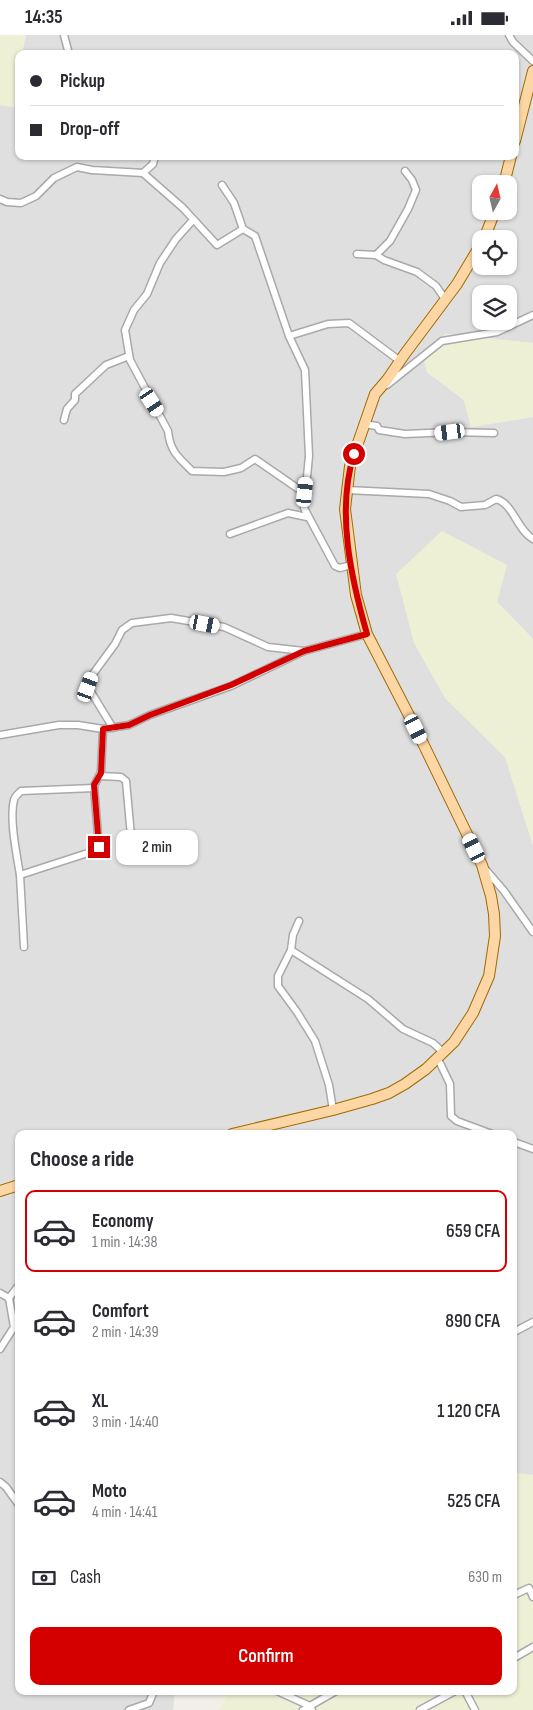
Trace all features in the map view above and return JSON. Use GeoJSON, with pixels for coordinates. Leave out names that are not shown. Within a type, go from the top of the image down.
{"type":"FeatureCollection","features":[{"type":"Feature","properties":{"kind":"main road"},"geometry":{"type":"LineString","coordinates":[[519,125],[533,71]]}},
{"type":"Feature","properties":{"kind":"main road"},"geometry":{"type":"LineString","coordinates":[[507,175],[511,160]]}},
{"type":"Feature","properties":{"kind":"main road"},"geometry":{"type":"LineString","coordinates":[[249,1130],[333,1110],[372,1099],[398,1089],[441,1056],[459,1035],[473,1013],[488,976],[492,957],[494,914],[482,865],[416,729],[367,634],[356,595],[345,509],[350,466],[374,394],[388,380],[457,284],[472,258]]}},
{"type":"Feature","properties":{"kind":"main road"},"geometry":{"type":"LineString","coordinates":[[0,1191],[15,1186]]}},
{"type":"Feature","properties":{"kind":"street"},"geometry":{"type":"LineString","coordinates":[[64,35],[68,50]]}},
{"type":"Feature","properties":{"kind":"street"},"geometry":{"type":"LineString","coordinates":[[509,35],[513,42],[533,61]]}},
{"type":"Feature","properties":{"kind":"street"},"geometry":{"type":"LineString","coordinates":[[143,173],[153,164],[154,160]]}},
{"type":"Feature","properties":{"kind":"street"},"geometry":{"type":"LineString","coordinates":[[0,199],[7,202],[21,203],[36,196],[54,178],[77,167],[92,170],[143,173],[183,208],[217,245],[243,229]]}},
{"type":"Feature","properties":{"kind":"street"},"geometry":{"type":"LineString","coordinates":[[376,255],[390,241],[408,209],[416,190],[412,180],[405,171]]}},
{"type":"Feature","properties":{"kind":"street"},"geometry":{"type":"LineString","coordinates":[[222,185],[234,203],[243,229],[255,236],[288,335],[305,370],[309,456],[304,508],[335,567],[340,568],[351,565]]}},
{"type":"Feature","properties":{"kind":"street"},"geometry":{"type":"LineString","coordinates":[[193,220],[176,239],[160,263],[147,294],[134,309],[125,330],[129,356],[141,383],[168,431],[169,442],[176,455],[192,471],[210,472],[241,469],[254,459],[296,488],[305,492]]}},
{"type":"Feature","properties":{"kind":"street"},"geometry":{"type":"LineString","coordinates":[[357,254],[376,255],[384,260],[417,272],[428,279],[445,299]]}},
{"type":"Feature","properties":{"kind":"street"},"geometry":{"type":"LineString","coordinates":[[374,394],[442,341],[497,332],[533,315]]}},
{"type":"Feature","properties":{"kind":"street"},"geometry":{"type":"LineString","coordinates":[[288,335],[328,324],[348,323],[400,361]]}},
{"type":"Feature","properties":{"kind":"street"},"geometry":{"type":"LineString","coordinates":[[64,420],[67,409],[75,400],[75,393],[106,365],[129,356]]}},
{"type":"Feature","properties":{"kind":"street"},"geometry":{"type":"LineString","coordinates":[[363,424],[377,426],[379,430],[405,435],[450,432],[494,433]]}},
{"type":"Feature","properties":{"kind":"street"},"geometry":{"type":"LineString","coordinates":[[347,490],[429,494],[461,507],[485,505],[496,499],[500,500],[506,505],[526,535],[533,539]]}},
{"type":"Feature","properties":{"kind":"street"},"geometry":{"type":"LineString","coordinates":[[230,534],[288,513],[308,517]]}},
{"type":"Feature","properties":{"kind":"street"},"geometry":{"type":"LineString","coordinates":[[113,728],[88,687],[93,674],[115,644],[122,630],[132,623],[171,618],[224,627],[268,647],[304,651]]}},
{"type":"Feature","properties":{"kind":"street"},"geometry":{"type":"LineString","coordinates":[[0,735],[69,725],[103,729],[129,725],[150,715],[231,685],[304,651],[367,634]]}},
{"type":"Feature","properties":{"kind":"street"},"geometry":{"type":"LineString","coordinates":[[20,875],[97,850],[100,845],[94,788],[100,776],[103,729]]}},
{"type":"Feature","properties":{"kind":"street"},"geometry":{"type":"LineString","coordinates":[[100,776],[121,777],[126,781],[131,836]]}},
{"type":"Feature","properties":{"kind":"street"},"geometry":{"type":"LineString","coordinates":[[24,947],[20,875],[14,832],[14,801],[16,795],[21,791],[94,788]]}},
{"type":"Feature","properties":{"kind":"street"},"geometry":{"type":"LineString","coordinates":[[482,865],[504,891],[533,932]]}},
{"type":"Feature","properties":{"kind":"street"},"geometry":{"type":"LineString","coordinates":[[299,921],[293,935],[290,950],[278,976],[278,986],[315,1041],[329,1085],[333,1110]]}},
{"type":"Feature","properties":{"kind":"street"},"geometry":{"type":"LineString","coordinates":[[290,950],[368,999],[403,1029],[433,1043],[441,1056],[450,1084],[451,1116],[457,1121],[481,1130]]}},
{"type":"Feature","properties":{"kind":"street"},"geometry":{"type":"LineString","coordinates":[[517,1143],[533,1149]]}},
{"type":"Feature","properties":{"kind":"street"},"geometry":{"type":"LineString","coordinates":[[0,1349],[14,1327],[9,1298],[15,1290]]}},
{"type":"Feature","properties":{"kind":"street"},"geometry":{"type":"LineString","coordinates":[[0,1293],[9,1298]]}},
{"type":"Feature","properties":{"kind":"street"},"geometry":{"type":"LineString","coordinates":[[517,1330],[533,1322]]}},
{"type":"Feature","properties":{"kind":"street"},"geometry":{"type":"LineString","coordinates":[[0,1482],[15,1499]]}},
{"type":"Feature","properties":{"kind":"street"},"geometry":{"type":"LineString","coordinates":[[517,1594],[528,1588],[533,1597]]}},
{"type":"Feature","properties":{"kind":"street"},"geometry":{"type":"LineString","coordinates":[[517,1656],[533,1647]]}},
{"type":"Feature","properties":{"kind":"street"},"geometry":{"type":"LineString","coordinates":[[129,1710],[149,1703],[152,1695]]}},
{"type":"Feature","properties":{"kind":"street"},"geometry":{"type":"LineString","coordinates":[[285,1695],[311,1708]]}},
{"type":"Feature","properties":{"kind":"street"},"geometry":{"type":"LineString","coordinates":[[302,1710],[311,1708],[330,1695]]}},
{"type":"Feature","properties":{"kind":"street"},"geometry":{"type":"LineString","coordinates":[[420,1710],[448,1695]]}},
{"type":"Feature","properties":{"kind":"street"},"geometry":{"type":"LineString","coordinates":[[468,1695],[475,1710]]}},
{"type":"Feature","properties":{"kind":"shaded area"},"geometry":{"type":"Polygon","coordinates":[[[26,35],[533,35],[533,343],[446,334],[422,352],[427,372],[464,400],[471,427],[533,417],[533,639],[497,602],[445,698],[505,757],[533,845],[533,1475],[517,1473],[517,1130],[15,1130],[15,1695],[175,1695],[173,1710],[0,1710],[0,105],[14,107],[15,101],[15,160],[519,160],[519,50],[23,50],[26,35]]]}},
{"type":"Feature","properties":{"kind":"green space"},"geometry":{"type":"Polygon","coordinates":[[[0,35],[25,35],[23,50],[15,50],[14,107],[0,105],[0,35]]]}},
{"type":"Feature","properties":{"kind":"green space"},"geometry":{"type":"Polygon","coordinates":[[[446,334],[533,343],[533,417],[471,427],[464,400],[427,372],[422,352],[446,334]]]}},
{"type":"Feature","properties":{"kind":"green space"},"geometry":{"type":"Polygon","coordinates":[[[442,531],[507,565],[497,602],[533,639],[533,845],[505,757],[445,698],[414,643],[396,574],[442,531]]]}},
{"type":"Feature","properties":{"kind":"green space"},"geometry":{"type":"Polygon","coordinates":[[[517,1473],[533,1475],[533,1710],[218,1710],[227,1695],[517,1695],[517,1473]]]}},
{"type":"Feature","properties":{"kind":"route"},"geometry":{"type":"LineString","coordinates":[[99,847],[94,785],[101,773],[103,729],[129,725],[150,715],[231,685],[304,651],[367,634],[356,595],[345,509],[350,466],[354,454]]}}]}
